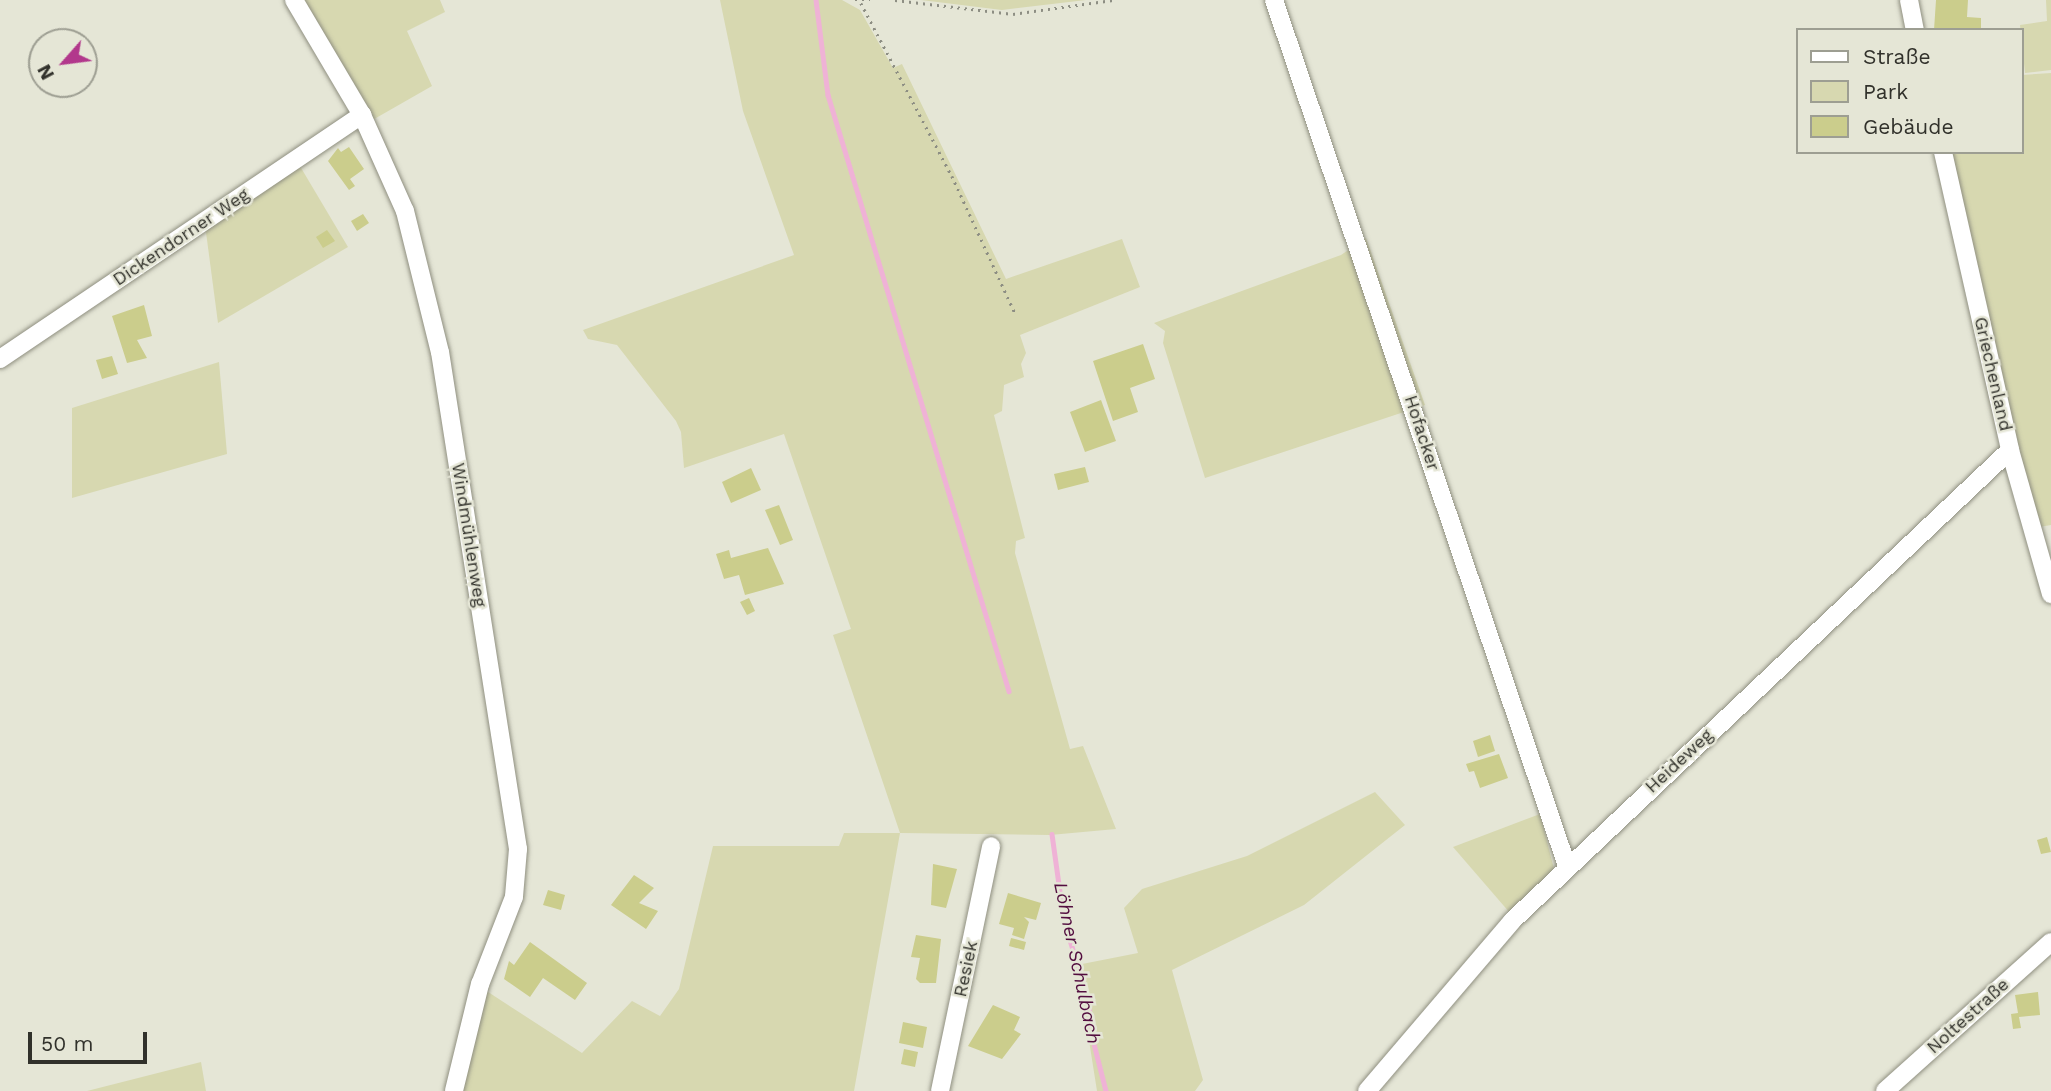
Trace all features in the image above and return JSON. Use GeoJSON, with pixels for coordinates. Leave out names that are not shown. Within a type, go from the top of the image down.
{"type":"FeatureCollection","features":[{"type":"Feature","properties":{"kind":"street","name":"Windmühlenweg"},"geometry":{"type":"LineString","coordinates":[[294,0],[362,115],[405,211],[440,352],[518,849],[514,897],[480,984],[454,1091]]}},
{"type":"Feature","properties":{"kind":"street","name":"Hofacker"},"geometry":{"type":"LineString","coordinates":[[1274,0],[1567,866]]}},
{"type":"Feature","properties":{"kind":"street"},"geometry":{"type":"LineString","coordinates":[[1909,0],[1915,28]]}},
{"type":"Feature","properties":{"kind":"street","name":"Dickendorner Weg"},"geometry":{"type":"LineString","coordinates":[[0,359],[362,115]]}},
{"type":"Feature","properties":{"kind":"street","name":"Griechenland"},"geometry":{"type":"LineString","coordinates":[[1943,154],[2010,450],[2051,594]]}},
{"type":"Feature","properties":{"kind":"street","name":"Heideweg"},"geometry":{"type":"LineString","coordinates":[[1367,1091],[1459,978],[1567,866],[2010,450]]}},
{"type":"Feature","properties":{"kind":"street","name":"Resiek"},"geometry":{"type":"LineString","coordinates":[[940,1091],[991,846]]}},
{"type":"Feature","properties":{"kind":"street","name":"Noltestraße"},"geometry":{"type":"LineString","coordinates":[[1885,1091],[2051,942]]}},
{"type":"Feature","properties":{"kind":"path"},"geometry":{"type":"LineString","coordinates":[[855,0],[861,3],[952,176],[1015,313]]}},
{"type":"Feature","properties":{"kind":"path"},"geometry":{"type":"LineString","coordinates":[[861,3],[870,0]]}},
{"type":"Feature","properties":{"kind":"path"},"geometry":{"type":"LineString","coordinates":[[895,0],[1013,13],[1113,0]]}},
{"type":"Feature","properties":{"kind":"green space"},"geometry":{"type":"Polygon","coordinates":[[[301,0],[440,0],[445,12],[407,31],[432,86],[369,122],[301,0]]]}},
{"type":"Feature","properties":{"kind":"green space"},"geometry":{"type":"Polygon","coordinates":[[[720,0],[842,0],[860,10],[893,68],[902,64],[1006,279],[1122,239],[1140,287],[1020,335],[1026,353],[1021,364],[1024,377],[1004,385],[1002,411],[994,415],[1025,538],[1016,541],[1015,553],[1070,749],[1083,746],[1116,829],[1050,835],[900,833],[833,635],[851,629],[784,434],[684,468],[681,432],[676,421],[617,345],[588,339],[583,330],[794,255],[743,111],[720,0]]]}},
{"type":"Feature","properties":{"kind":"green space"},"geometry":{"type":"Polygon","coordinates":[[[921,0],[1086,0],[1002,10],[921,0]]]}},
{"type":"Feature","properties":{"kind":"green space"},"geometry":{"type":"Polygon","coordinates":[[[2046,0],[2051,0],[2051,70],[2025,73],[2023,28],[2020,25],[2047,21],[2046,0]]]}},
{"type":"Feature","properties":{"kind":"green space"},"geometry":{"type":"Polygon","coordinates":[[[2051,73],[2051,525],[2028,529],[1940,154],[2023,154],[2023,75],[2051,73]]]}},
{"type":"Feature","properties":{"kind":"green space"},"geometry":{"type":"Polygon","coordinates":[[[294,156],[348,247],[218,323],[204,217],[294,156]]]}},
{"type":"Feature","properties":{"kind":"green space"},"geometry":{"type":"Polygon","coordinates":[[[1366,238],[1425,405],[1205,478],[1163,343],[1165,331],[1154,323],[1341,255],[1366,238]]]}},
{"type":"Feature","properties":{"kind":"green space"},"geometry":{"type":"Polygon","coordinates":[[[219,362],[227,454],[72,498],[72,408],[219,362]]]}},
{"type":"Feature","properties":{"kind":"green space"},"geometry":{"type":"Polygon","coordinates":[[[1375,792],[1405,825],[1304,905],[1172,970],[1203,1080],[1195,1091],[1097,1091],[1077,965],[1138,953],[1124,908],[1142,889],[1247,856],[1375,792]]]}},
{"type":"Feature","properties":{"kind":"green space"},"geometry":{"type":"Polygon","coordinates":[[[1540,814],[1554,869],[1510,913],[1453,847],[1540,814]]]}},
{"type":"Feature","properties":{"kind":"green space"},"geometry":{"type":"Polygon","coordinates":[[[844,833],[900,833],[854,1091],[458,1091],[485,990],[582,1053],[632,1001],[660,1016],[679,989],[713,846],[839,846],[844,833]]]}},
{"type":"Feature","properties":{"kind":"green space"},"geometry":{"type":"Polygon","coordinates":[[[201,1062],[206,1091],[87,1091],[201,1062]]]}},
{"type":"Feature","properties":{"kind":"building"},"geometry":{"type":"Polygon","coordinates":[[[1936,0],[1968,0],[1967,17],[1981,18],[1981,28],[1934,28],[1936,0]]]}},
{"type":"Feature","properties":{"kind":"building"},"geometry":{"type":"Polygon","coordinates":[[[349,147],[364,169],[350,179],[355,186],[349,190],[328,161],[338,148],[341,152],[349,147]]]}},
{"type":"Feature","properties":{"kind":"building"},"geometry":{"type":"Polygon","coordinates":[[[363,214],[369,223],[357,231],[351,221],[363,214]]]}},
{"type":"Feature","properties":{"kind":"building"},"geometry":{"type":"Polygon","coordinates":[[[327,230],[335,241],[323,248],[316,237],[327,230]]]}},
{"type":"Feature","properties":{"kind":"building"},"geometry":{"type":"Polygon","coordinates":[[[144,305],[152,336],[137,340],[147,358],[127,363],[112,316],[144,305]]]}},
{"type":"Feature","properties":{"kind":"building"},"geometry":{"type":"Polygon","coordinates":[[[1143,344],[1155,379],[1130,388],[1138,412],[1113,421],[1093,361],[1143,344]]]}},
{"type":"Feature","properties":{"kind":"building"},"geometry":{"type":"Polygon","coordinates":[[[112,356],[118,374],[102,379],[96,360],[112,356]]]}},
{"type":"Feature","properties":{"kind":"building"},"geometry":{"type":"Polygon","coordinates":[[[1101,400],[1116,441],[1085,452],[1070,412],[1101,400]]]}},
{"type":"Feature","properties":{"kind":"building"},"geometry":{"type":"Polygon","coordinates":[[[1085,467],[1089,482],[1058,490],[1054,474],[1085,467]]]}},
{"type":"Feature","properties":{"kind":"building"},"geometry":{"type":"Polygon","coordinates":[[[751,468],[761,490],[731,503],[722,482],[751,468]]]}},
{"type":"Feature","properties":{"kind":"building"},"geometry":{"type":"Polygon","coordinates":[[[779,505],[793,540],[780,545],[765,510],[779,505]]]}},
{"type":"Feature","properties":{"kind":"building"},"geometry":{"type":"Polygon","coordinates":[[[768,548],[784,584],[745,595],[739,575],[724,579],[716,554],[729,550],[731,558],[768,548]]]}},
{"type":"Feature","properties":{"kind":"building"},"geometry":{"type":"Polygon","coordinates":[[[749,598],[755,611],[747,615],[740,602],[749,598]]]}},
{"type":"Feature","properties":{"kind":"building"},"geometry":{"type":"Polygon","coordinates":[[[1490,735],[1495,751],[1478,757],[1473,741],[1490,735]]]}},
{"type":"Feature","properties":{"kind":"building"},"geometry":{"type":"Polygon","coordinates":[[[1499,754],[1508,778],[1480,788],[1474,771],[1469,772],[1466,764],[1499,754]]]}},
{"type":"Feature","properties":{"kind":"building"},"geometry":{"type":"Polygon","coordinates":[[[2047,837],[2051,852],[2041,854],[2037,840],[2047,837]]]}},
{"type":"Feature","properties":{"kind":"building"},"geometry":{"type":"Polygon","coordinates":[[[933,864],[957,869],[946,908],[931,905],[933,864]]]}},
{"type":"Feature","properties":{"kind":"building"},"geometry":{"type":"Polygon","coordinates":[[[634,875],[654,888],[639,903],[658,911],[646,929],[611,905],[634,875]]]}},
{"type":"Feature","properties":{"kind":"building"},"geometry":{"type":"Polygon","coordinates":[[[548,890],[565,895],[561,910],[543,905],[548,890]]]}},
{"type":"Feature","properties":{"kind":"building"},"geometry":{"type":"Polygon","coordinates":[[[1008,893],[1041,903],[1036,920],[1024,917],[1029,922],[1024,939],[1012,935],[1014,928],[999,924],[1008,893]]]}},
{"type":"Feature","properties":{"kind":"building"},"geometry":{"type":"Polygon","coordinates":[[[916,935],[941,939],[936,983],[920,983],[916,979],[920,958],[911,957],[916,935]]]}},
{"type":"Feature","properties":{"kind":"building"},"geometry":{"type":"Polygon","coordinates":[[[1011,938],[1026,942],[1024,950],[1009,946],[1011,938]]]}},
{"type":"Feature","properties":{"kind":"building"},"geometry":{"type":"Polygon","coordinates":[[[530,942],[587,983],[575,1000],[543,978],[530,997],[504,979],[509,961],[514,965],[530,942]]]}},
{"type":"Feature","properties":{"kind":"building"},"geometry":{"type":"Polygon","coordinates":[[[2038,992],[2040,1015],[2019,1017],[2021,1028],[2013,1029],[2011,1014],[2018,1013],[2015,995],[2038,992]]]}},
{"type":"Feature","properties":{"kind":"building"},"geometry":{"type":"Polygon","coordinates":[[[993,1005],[1020,1017],[1014,1030],[1021,1034],[1002,1059],[968,1046],[993,1005]]]}},
{"type":"Feature","properties":{"kind":"building"},"geometry":{"type":"Polygon","coordinates":[[[903,1022],[927,1027],[923,1048],[899,1043],[903,1022]]]}},
{"type":"Feature","properties":{"kind":"building"},"geometry":{"type":"Polygon","coordinates":[[[904,1049],[918,1052],[915,1067],[901,1064],[904,1049]]]}},
{"type":"Feature","properties":{"kind":"waterway"},"geometry":{"type":"LineString","coordinates":[[816,0],[828,95],[1009,691]]}},
{"type":"Feature","properties":{"kind":"waterway","name":"Löhner Schulbach"},"geometry":{"type":"LineString","coordinates":[[1052,834],[1064,920],[1089,1003],[1091,1032],[1106,1091]]}}]}
